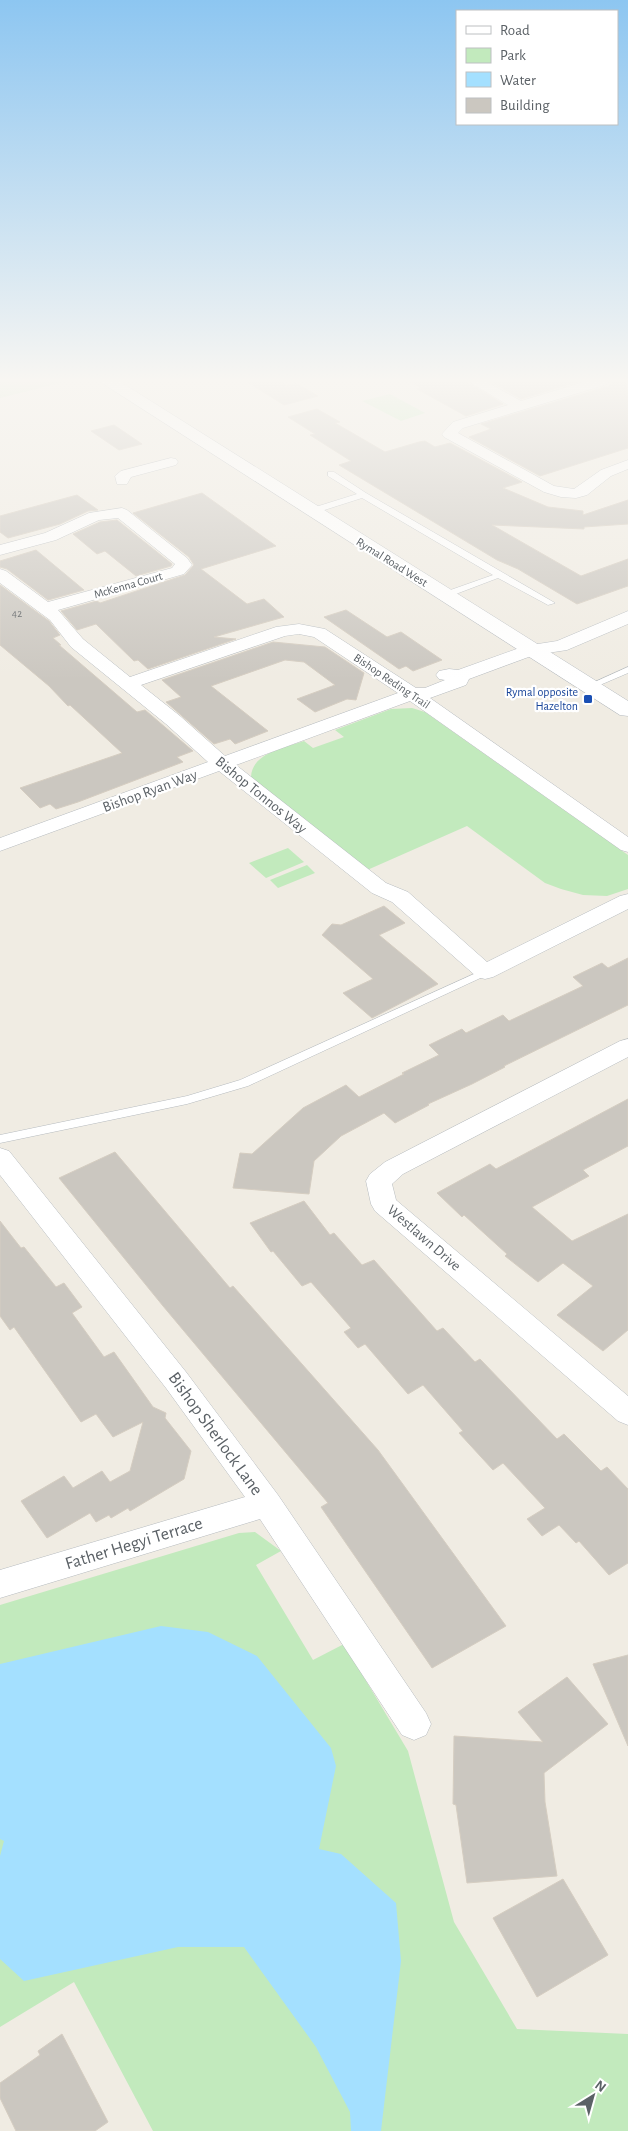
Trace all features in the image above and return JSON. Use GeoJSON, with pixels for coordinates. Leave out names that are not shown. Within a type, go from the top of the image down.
{"type":"FeatureCollection","features":[{"type":"Feature","properties":{"kind":"main road","name":"Rymal Road West"},"geometry":{"type":"LineString","coordinates":[[263,480],[628,710]]}},
{"type":"Feature","properties":{"kind":"street"},"geometry":{"type":"LineString","coordinates":[[0,550],[56,535],[90,516],[102,513],[122,513],[119,480]]}},
{"type":"Feature","properties":{"kind":"street"},"geometry":{"type":"LineString","coordinates":[[533,480],[549,489],[562,493],[584,492],[597,480]]}},
{"type":"Feature","properties":{"kind":"street","name":"McKenna Court"},"geometry":{"type":"LineString","coordinates":[[46,608],[178,571],[184,565],[122,513]]}},
{"type":"Feature","properties":{"kind":"street"},"geometry":{"type":"LineString","coordinates":[[0,574],[15,587],[46,608]]}},
{"type":"Feature","properties":{"kind":"street","name":"Bishop Tonnos Way"},"geometry":{"type":"LineString","coordinates":[[46,608],[56,616],[77,643],[172,720],[222,764],[379,888],[400,897],[485,972]]}},
{"type":"Feature","properties":{"kind":"street"},"geometry":{"type":"LineString","coordinates":[[531,650],[558,634],[612,614],[628,612]]}},
{"type":"Feature","properties":{"kind":"street"},"geometry":{"type":"LineString","coordinates":[[531,650],[561,646],[624,620],[628,616]]}},
{"type":"Feature","properties":{"kind":"street","name":"Bishop Reding Trail"},"geometry":{"type":"LineString","coordinates":[[127,684],[282,630],[299,629],[318,632],[412,694],[628,846]]}},
{"type":"Feature","properties":{"kind":"street","name":"Bishop Ryan Way"},"geometry":{"type":"LineString","coordinates":[[0,845],[412,694],[427,693],[460,680],[459,676],[531,650]]}},
{"type":"Feature","properties":{"kind":"street"},"geometry":{"type":"LineString","coordinates":[[485,972],[628,901]]}},
{"type":"Feature","properties":{"kind":"street","name":"Westlawn Drive"},"geometry":{"type":"LineString","coordinates":[[626,1409],[384,1204],[380,1181],[394,1168],[628,1047]]}},
{"type":"Feature","properties":{"kind":"street","name":"Bishop Sherlock Lane"},"geometry":{"type":"LineString","coordinates":[[0,1157],[176,1380],[267,1504],[414,1724]]}},
{"type":"Feature","properties":{"kind":"street","name":"Father Hegyi Terrace"},"geometry":{"type":"LineString","coordinates":[[0,1584],[267,1504]]}},
{"type":"Feature","properties":{"kind":"lane"},"geometry":{"type":"LineString","coordinates":[[341,480],[499,575],[551,603]]}},
{"type":"Feature","properties":{"kind":"lane"},"geometry":{"type":"LineString","coordinates":[[312,511],[363,495]]}},
{"type":"Feature","properties":{"kind":"lane"},"geometry":{"type":"LineString","coordinates":[[444,595],[499,575]]}},
{"type":"Feature","properties":{"kind":"lane"},"geometry":{"type":"LineString","coordinates":[[590,686],[628,670]]}},
{"type":"Feature","properties":{"kind":"lane"},"geometry":{"type":"LineString","coordinates":[[0,1139],[186,1100],[244,1083],[485,972]]}},
{"type":"Feature","properties":{"kind":"green space"},"geometry":{"type":"Polygon","coordinates":[[[412,708],[425,712],[628,855],[628,889],[607,896],[583,895],[545,883],[467,826],[365,871],[251,777],[257,762],[279,749],[304,741],[313,748],[344,737],[335,730],[391,709],[412,708]]]}},
{"type":"Feature","properties":{"kind":"green space"},"geometry":{"type":"Polygon","coordinates":[[[288,848],[304,862],[266,878],[249,863],[288,848]]]}},
{"type":"Feature","properties":{"kind":"green space"},"geometry":{"type":"Polygon","coordinates":[[[307,865],[315,873],[278,888],[270,880],[307,865]]]}},
{"type":"Feature","properties":{"kind":"green space"},"geometry":{"type":"Polygon","coordinates":[[[255,1532],[281,1551],[256,1565],[313,1660],[344,1644],[408,1751],[454,1922],[517,2029],[628,2034],[628,2131],[153,2131],[74,1982],[0,2027],[0,1605],[239,1533],[255,1532]]]}},
{"type":"Feature","properties":{"kind":"water"},"geometry":{"type":"Polygon","coordinates":[[[161,1626],[208,1632],[257,1656],[331,1748],[336,1766],[319,1849],[341,1854],[396,1903],[401,1961],[381,2131],[351,2131],[350,2112],[316,2047],[244,1947],[178,1947],[24,1981],[0,1959],[0,1856],[4,1841],[0,1839],[0,1664],[161,1626]]]}},
{"type":"Feature","properties":{"kind":"building"},"geometry":{"type":"Polygon","coordinates":[[[365,480],[519,480],[522,482],[503,488],[548,507],[583,511],[583,515],[628,500],[628,524],[584,527],[584,529],[492,525],[581,576],[628,559],[628,586],[577,604],[518,569],[497,560],[365,480]]]}},
{"type":"Feature","properties":{"kind":"building"},"geometry":{"type":"Polygon","coordinates":[[[202,493],[276,546],[201,569],[247,604],[264,599],[284,617],[214,637],[236,639],[148,669],[138,660],[134,661],[96,624],[77,630],[61,611],[97,601],[100,603],[185,575],[194,565],[189,557],[133,513],[202,493]]]}},
{"type":"Feature","properties":{"kind":"building"},"geometry":{"type":"Polygon","coordinates":[[[77,495],[98,510],[88,511],[60,524],[8,538],[0,532],[0,516],[77,495]]]}},
{"type":"Feature","properties":{"kind":"building"},"geometry":{"type":"Polygon","coordinates":[[[117,520],[172,564],[171,566],[136,576],[105,551],[97,554],[73,534],[100,522],[117,520]]]}},
{"type":"Feature","properties":{"kind":"building"},"geometry":{"type":"Polygon","coordinates":[[[36,550],[84,590],[48,600],[7,569],[0,567],[0,561],[36,550]]]}},
{"type":"Feature","properties":{"kind":"building"},"geometry":{"type":"Polygon","coordinates":[[[0,585],[49,621],[60,635],[53,638],[61,645],[59,645],[137,712],[145,710],[193,751],[177,757],[183,762],[78,802],[56,809],[50,804],[40,808],[20,788],[122,753],[70,705],[68,706],[49,686],[0,645],[0,585]]]}},
{"type":"Feature","properties":{"kind":"building"},"geometry":{"type":"Polygon","coordinates":[[[346,610],[387,637],[401,632],[442,660],[413,671],[406,666],[399,669],[324,617],[346,610]]]}},
{"type":"Feature","properties":{"kind":"building"},"geometry":{"type":"Polygon","coordinates":[[[273,642],[325,647],[364,673],[356,700],[347,699],[315,712],[297,699],[335,685],[304,662],[285,660],[211,686],[268,731],[235,744],[230,739],[214,744],[166,702],[181,697],[162,680],[273,642]]]}},
{"type":"Feature","properties":{"kind":"building"},"geometry":{"type":"Polygon","coordinates":[[[384,906],[405,923],[379,935],[438,984],[372,1018],[343,993],[373,979],[322,935],[332,924],[341,925],[384,906]]]}},
{"type":"Feature","properties":{"kind":"building"},"geometry":{"type":"Polygon","coordinates":[[[628,958],[628,1005],[504,1066],[472,1084],[428,1104],[395,1123],[384,1113],[341,1136],[314,1161],[309,1194],[233,1188],[240,1153],[252,1154],[303,1108],[346,1085],[359,1097],[439,1055],[429,1045],[462,1029],[466,1033],[503,1015],[509,1021],[583,986],[573,977],[602,963],[608,968],[628,958]]]}},
{"type":"Feature","properties":{"kind":"building"},"geometry":{"type":"Polygon","coordinates":[[[628,1099],[628,1146],[583,1170],[589,1176],[532,1207],[572,1241],[628,1214],[628,1330],[603,1351],[557,1315],[593,1286],[563,1263],[538,1282],[505,1256],[507,1254],[464,1215],[462,1217],[437,1193],[490,1164],[496,1169],[628,1099]]]}},
{"type":"Feature","properties":{"kind":"building"},"geometry":{"type":"Polygon","coordinates":[[[115,1152],[230,1288],[233,1286],[378,1450],[506,1626],[432,1668],[321,1507],[328,1503],[59,1178],[115,1152]]]}},
{"type":"Feature","properties":{"kind":"building"},"geometry":{"type":"Polygon","coordinates":[[[304,1201],[330,1235],[334,1233],[362,1265],[374,1260],[437,1331],[443,1328],[475,1362],[480,1359],[557,1439],[564,1434],[601,1471],[607,1467],[628,1489],[628,1563],[609,1575],[579,1541],[576,1543],[559,1525],[542,1536],[527,1519],[545,1508],[503,1463],[493,1470],[459,1433],[463,1431],[423,1385],[408,1394],[365,1344],[358,1348],[344,1332],[351,1328],[311,1282],[302,1286],[273,1251],[271,1252],[250,1223],[304,1201]]]}},
{"type":"Feature","properties":{"kind":"building"},"geometry":{"type":"Polygon","coordinates":[[[0,1221],[56,1287],[64,1283],[82,1307],[72,1313],[104,1357],[114,1352],[153,1407],[166,1413],[165,1418],[191,1451],[184,1479],[130,1511],[128,1508],[111,1518],[109,1515],[96,1522],[90,1513],[47,1538],[21,1501],[64,1476],[73,1488],[102,1471],[110,1482],[130,1471],[143,1422],[113,1437],[96,1414],[81,1422],[14,1327],[10,1330],[0,1316],[0,1221]]]}},
{"type":"Feature","properties":{"kind":"building"},"geometry":{"type":"Polygon","coordinates":[[[628,1655],[628,1746],[593,1664],[628,1655]]]}},
{"type":"Feature","properties":{"kind":"building"},"geometry":{"type":"Polygon","coordinates":[[[567,1677],[608,1724],[544,1773],[545,1802],[557,1876],[467,1883],[456,1805],[453,1804],[454,1736],[543,1742],[518,1712],[567,1677]]]}},
{"type":"Feature","properties":{"kind":"building"},"geometry":{"type":"Polygon","coordinates":[[[563,1879],[608,1955],[537,1997],[493,1918],[563,1879]]]}},
{"type":"Feature","properties":{"kind":"building"},"geometry":{"type":"Polygon","coordinates":[[[62,2034],[108,2122],[95,2131],[16,2131],[0,2098],[0,2083],[40,2055],[38,2051],[62,2034]]]}},
{"type":"Feature","properties":{"kind":"place","name":"Rymal opposite Hazelton"},"geometry":{"type":"Point","coordinates":[588,699]}}]}
